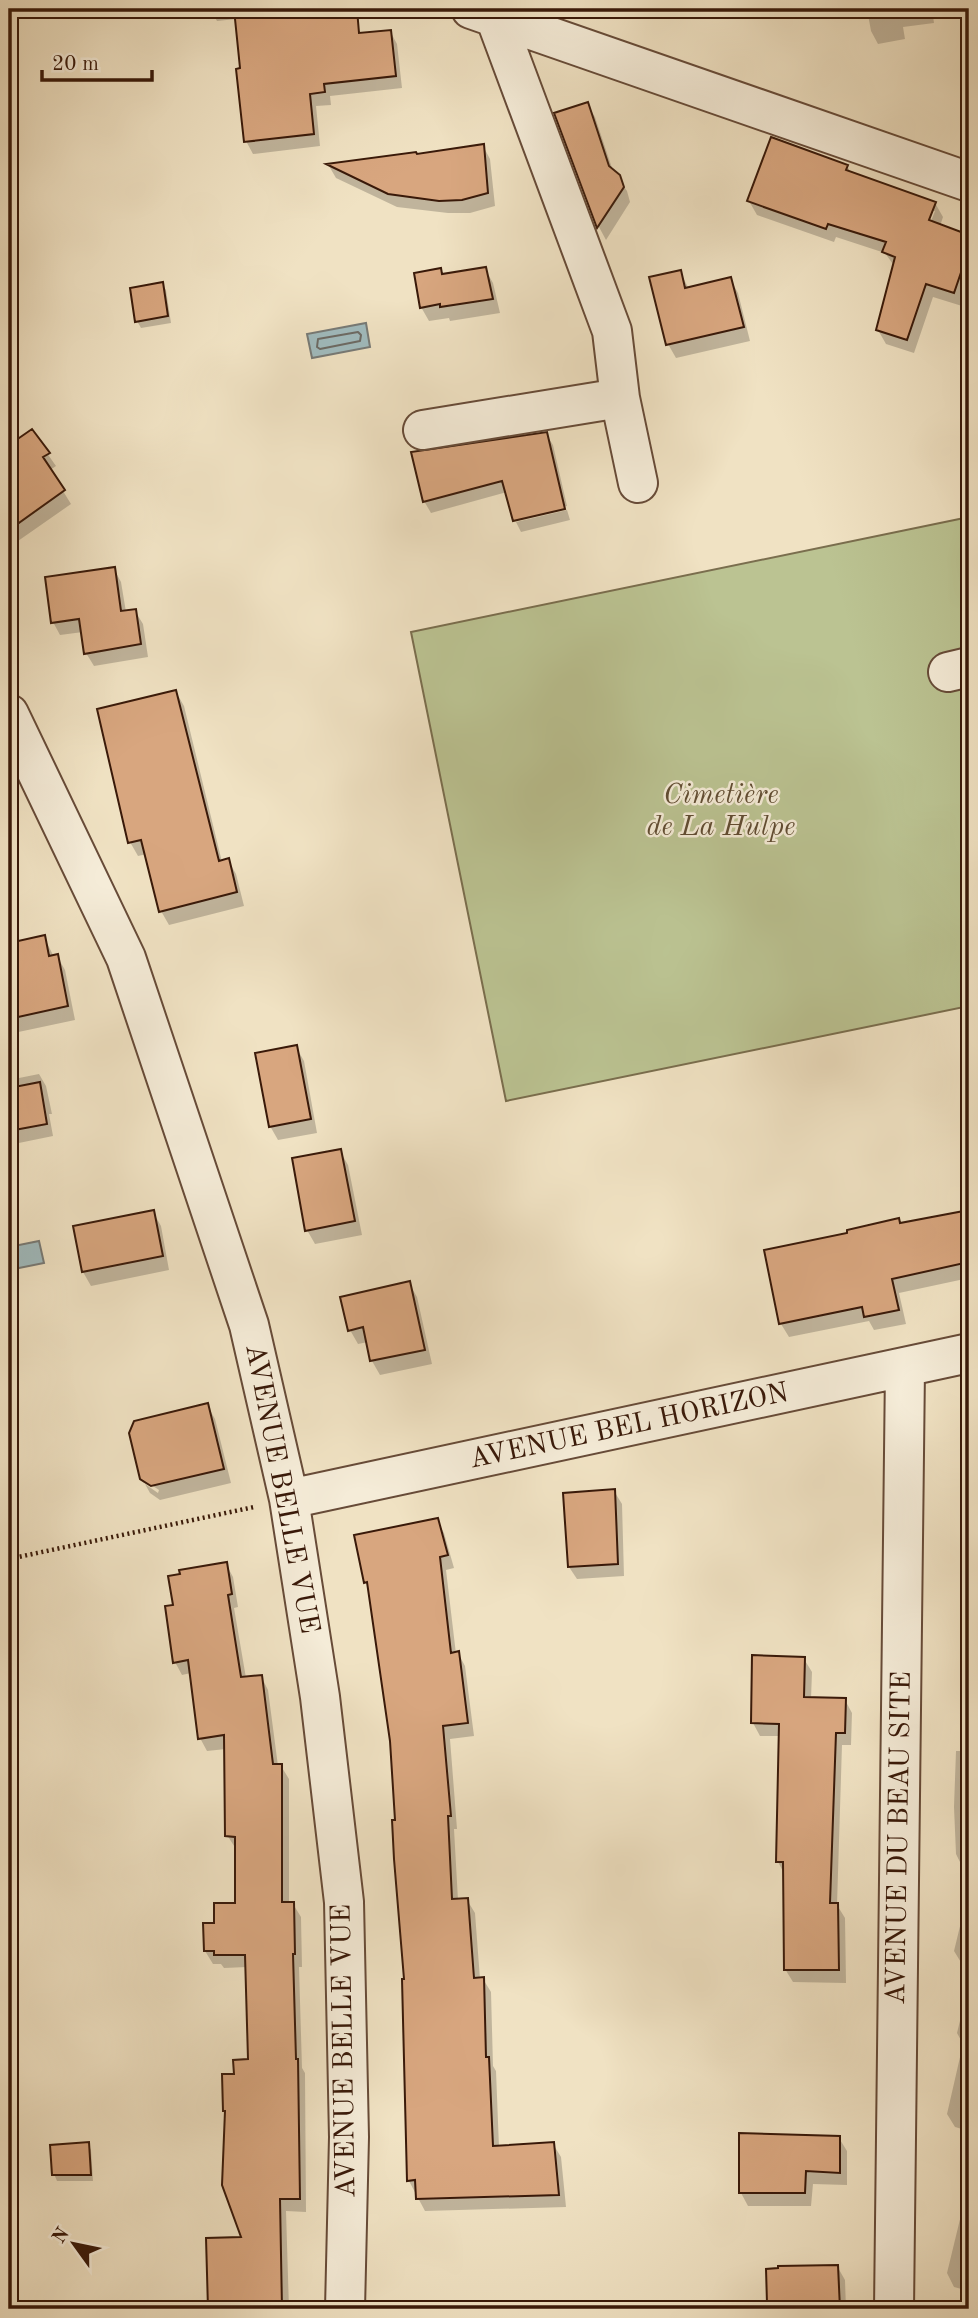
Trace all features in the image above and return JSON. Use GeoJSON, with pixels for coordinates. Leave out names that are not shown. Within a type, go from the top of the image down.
{"type":"FeatureCollection","features":[{"type":"Feature","properties":{"kind":"street"},"geometry":{"type":"LineString","coordinates":[[483,13],[969,181]]}},
{"type":"Feature","properties":{"kind":"street"},"geometry":{"type":"LineString","coordinates":[[483,13],[612,331],[620,398],[638,483]]}},
{"type":"Feature","properties":{"kind":"street"},"geometry":{"type":"LineString","coordinates":[[423,430],[620,398]]}},
{"type":"Feature","properties":{"kind":"street","name":"AVENUE BELLE VUE"},"geometry":{"type":"LineString","coordinates":[[9,715],[126,958],[249,1325],[289,1499],[320,1697],[344,1902],[349,2137],[345,2309]]}},
{"type":"Feature","properties":{"kind":"street","name":"AVENUE BEL HORIZON"},"geometry":{"type":"LineString","coordinates":[[289,1499],[969,1353]]}},
{"type":"Feature","properties":{"kind":"street","name":"AVENUE DU BEAU SITE"},"geometry":{"type":"LineString","coordinates":[[894,2309],[905,1368]]}},
{"type":"Feature","properties":{"kind":"path"},"geometry":{"type":"LineString","coordinates":[[9,1559],[289,1499]]}},
{"type":"Feature","properties":{"kind":"green space","name":"Cimetière de La Hulpe"},"geometry":{"type":"Polygon","coordinates":[[[969,517],[969,1006],[506,1101],[411,632],[969,517]]]}},
{"type":"Feature","properties":{"kind":"water"},"geometry":{"type":"Polygon","coordinates":[[[366,323],[370,347],[312,358],[307,334],[366,323]]]}},
{"type":"Feature","properties":{"kind":"water"},"geometry":{"type":"Polygon","coordinates":[[[39,1241],[44,1263],[9,1270],[9,1247],[39,1241]]]}},
{"type":"Feature","properties":{"kind":"building"},"geometry":{"type":"Polygon","coordinates":[[[234,9],[357,9],[359,33],[391,30],[396,76],[324,84],[325,92],[310,94],[314,134],[244,142],[236,69],[240,68],[234,9]]]}},
{"type":"Feature","properties":{"kind":"building"},"geometry":{"type":"Polygon","coordinates":[[[588,102],[609,166],[620,175],[624,187],[597,228],[554,113],[588,102]]]}},
{"type":"Feature","properties":{"kind":"building"},"geometry":{"type":"Polygon","coordinates":[[[771,137],[848,165],[846,170],[936,202],[929,220],[969,235],[969,249],[954,293],[926,284],[907,340],[876,330],[895,257],[882,252],[886,242],[828,224],[826,229],[747,201],[771,137]]]}},
{"type":"Feature","properties":{"kind":"building"},"geometry":{"type":"Polygon","coordinates":[[[484,144],[488,193],[462,200],[439,201],[388,194],[326,164],[417,154],[484,144]]]}},
{"type":"Feature","properties":{"kind":"building"},"geometry":{"type":"Polygon","coordinates":[[[486,267],[493,299],[420,308],[414,273],[441,268],[442,274],[486,267]]]}},
{"type":"Feature","properties":{"kind":"building"},"geometry":{"type":"Polygon","coordinates":[[[681,270],[685,288],[731,277],[744,327],[666,345],[649,277],[681,270]]]}},
{"type":"Feature","properties":{"kind":"building"},"geometry":{"type":"Polygon","coordinates":[[[163,282],[168,316],[135,322],[130,288],[163,282]]]}},
{"type":"Feature","properties":{"kind":"building"},"geometry":{"type":"Polygon","coordinates":[[[32,429],[50,453],[43,457],[65,490],[9,530],[9,445],[32,429]]]}},
{"type":"Feature","properties":{"kind":"building"},"geometry":{"type":"Polygon","coordinates":[[[547,432],[565,509],[513,521],[502,481],[423,502],[411,452],[547,432]]]}},
{"type":"Feature","properties":{"kind":"building"},"geometry":{"type":"Polygon","coordinates":[[[115,567],[121,611],[136,609],[141,644],[84,654],[79,619],[51,623],[45,577],[115,567]]]}},
{"type":"Feature","properties":{"kind":"building"},"geometry":{"type":"Polygon","coordinates":[[[176,690],[219,861],[229,858],[237,892],[159,912],[141,840],[128,843],[97,709],[176,690]]]}},
{"type":"Feature","properties":{"kind":"building"},"geometry":{"type":"Polygon","coordinates":[[[45,935],[49,956],[58,954],[68,1006],[9,1019],[9,943],[45,935]]]}},
{"type":"Feature","properties":{"kind":"building"},"geometry":{"type":"Polygon","coordinates":[[[297,1045],[311,1119],[269,1127],[255,1053],[297,1045]]]}},
{"type":"Feature","properties":{"kind":"building"},"geometry":{"type":"Polygon","coordinates":[[[40,1082],[47,1124],[9,1131],[9,1088],[40,1082]]]}},
{"type":"Feature","properties":{"kind":"building"},"geometry":{"type":"Polygon","coordinates":[[[341,1149],[355,1221],[305,1231],[292,1158],[341,1149]]]}},
{"type":"Feature","properties":{"kind":"building"},"geometry":{"type":"Polygon","coordinates":[[[154,1210],[163,1256],[82,1272],[73,1226],[154,1210]]]}},
{"type":"Feature","properties":{"kind":"building"},"geometry":{"type":"Polygon","coordinates":[[[969,1210],[969,1262],[892,1279],[899,1310],[864,1317],[862,1307],[779,1324],[764,1250],[847,1233],[847,1230],[899,1218],[900,1223],[969,1210]]]}},
{"type":"Feature","properties":{"kind":"building"},"geometry":{"type":"Polygon","coordinates":[[[410,1281],[425,1350],[370,1361],[363,1327],[348,1331],[340,1297],[410,1281]]]}},
{"type":"Feature","properties":{"kind":"building"},"geometry":{"type":"Polygon","coordinates":[[[208,1403],[224,1469],[151,1486],[140,1479],[129,1433],[134,1421],[208,1403]]]}},
{"type":"Feature","properties":{"kind":"building"},"geometry":{"type":"Polygon","coordinates":[[[615,1489],[618,1564],[568,1567],[563,1493],[615,1489]]]}},
{"type":"Feature","properties":{"kind":"building"},"geometry":{"type":"Polygon","coordinates":[[[438,1518],[448,1555],[440,1557],[451,1653],[459,1651],[468,1723],[443,1726],[451,1816],[448,1816],[452,1899],[468,1898],[474,1978],[484,1977],[486,2057],[489,2057],[493,2146],[554,2142],[559,2195],[416,2199],[415,2180],[407,2181],[404,1979],[394,1859],[392,1820],[395,1820],[390,1741],[367,1582],[364,1583],[354,1535],[438,1518]]]}},
{"type":"Feature","properties":{"kind":"building"},"geometry":{"type":"Polygon","coordinates":[[[227,1562],[232,1594],[228,1595],[241,1677],[262,1675],[273,1764],[282,1764],[282,1902],[294,1902],[300,2199],[280,2199],[282,2309],[208,2309],[206,2238],[241,2237],[222,2185],[225,2111],[222,2074],[234,2074],[233,2060],[248,2059],[245,1955],[214,1955],[214,1951],[204,1951],[203,1923],[214,1923],[214,1903],[235,1903],[235,1837],[225,1836],[224,1735],[198,1739],[188,1660],[173,1663],[165,1606],[173,1605],[168,1576],[180,1574],[179,1570],[227,1562]]]}},
{"type":"Feature","properties":{"kind":"building"},"geometry":{"type":"Polygon","coordinates":[[[752,1655],[805,1657],[804,1697],[846,1698],[845,1733],[836,1733],[830,1903],[838,1903],[839,1970],[784,1970],[783,1862],[776,1862],[779,1724],[751,1723],[752,1655]]]}},
{"type":"Feature","properties":{"kind":"building"},"geometry":{"type":"Polygon","coordinates":[[[739,2133],[840,2136],[840,2173],[806,2171],[805,2193],[739,2193],[739,2133]]]}},
{"type":"Feature","properties":{"kind":"building"},"geometry":{"type":"Polygon","coordinates":[[[89,2142],[91,2175],[52,2175],[50,2145],[89,2142]]]}},
{"type":"Feature","properties":{"kind":"building"},"geometry":{"type":"Polygon","coordinates":[[[838,2265],[840,2309],[779,2309],[779,2302],[767,2303],[766,2269],[778,2266],[838,2265]]]}}]}
